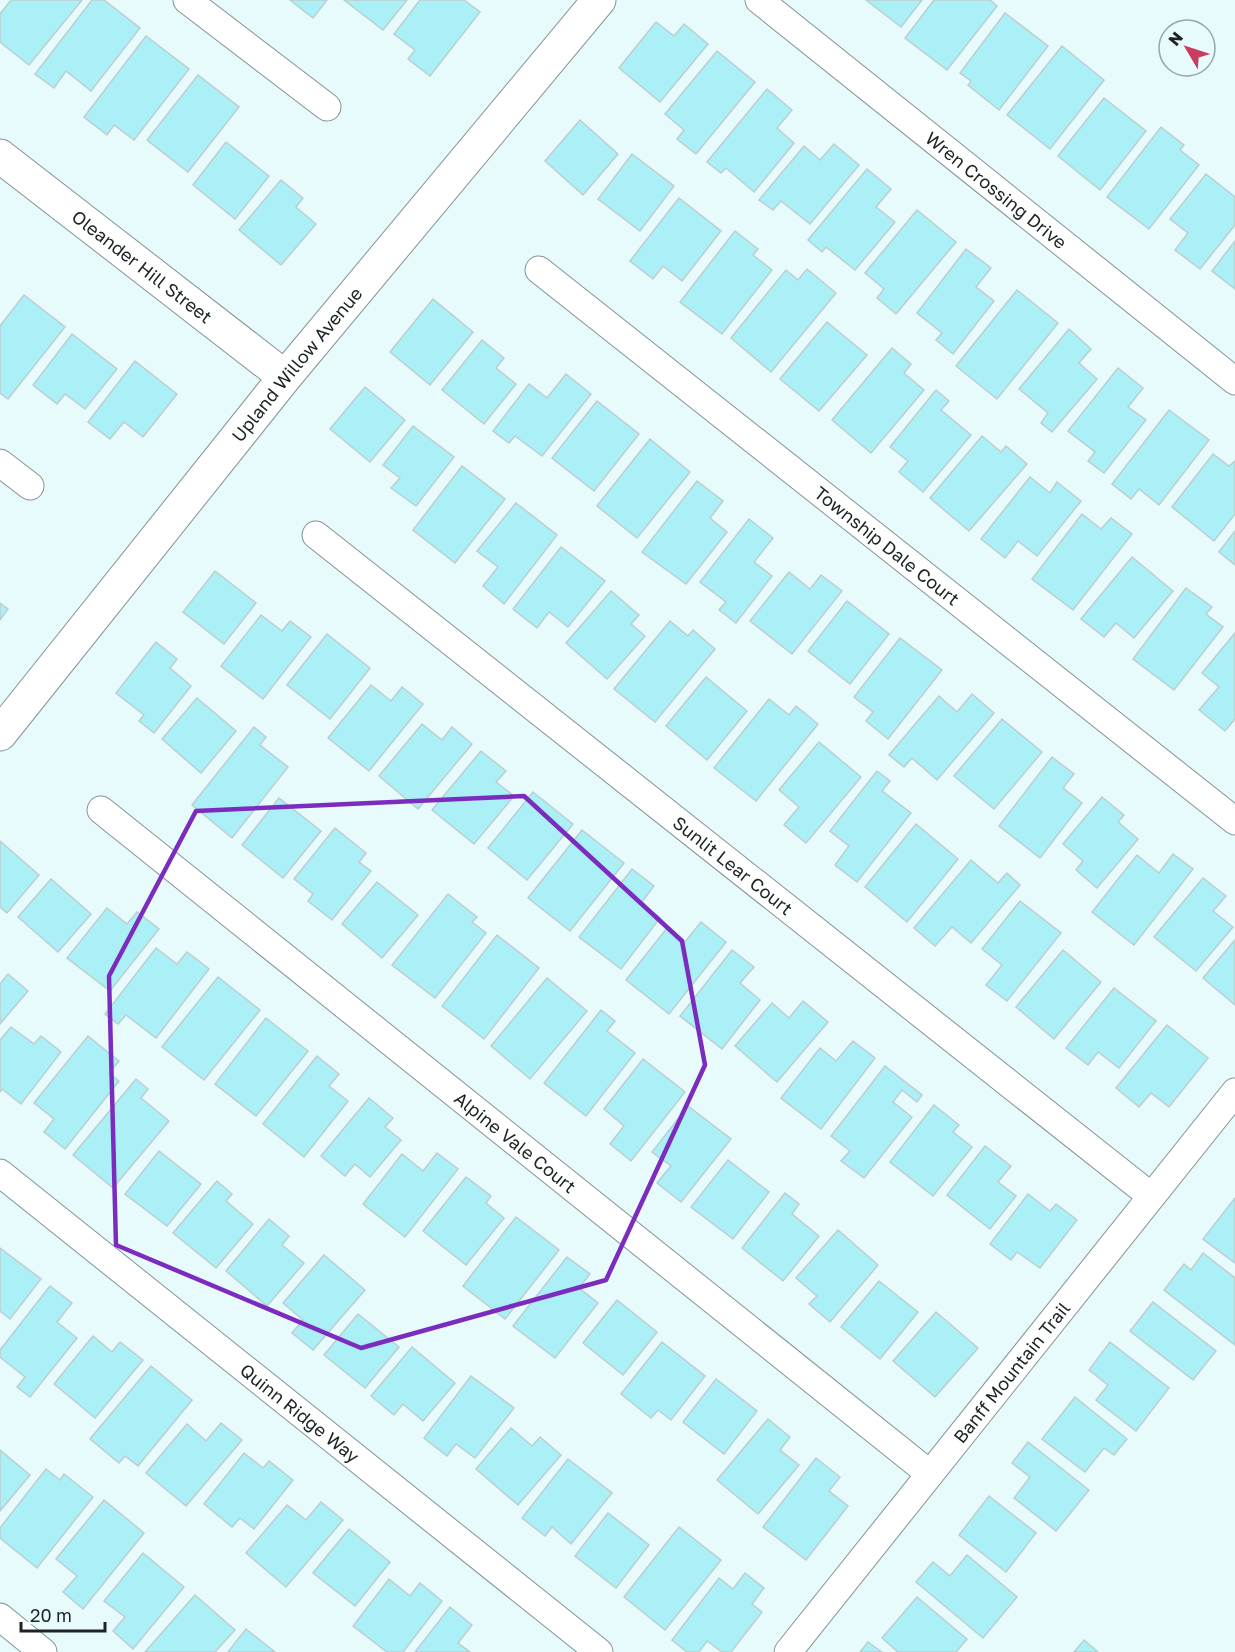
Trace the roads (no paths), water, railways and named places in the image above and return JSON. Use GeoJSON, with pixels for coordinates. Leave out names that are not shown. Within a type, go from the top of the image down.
{"type":"FeatureCollection","features":[{"type":"Feature","properties":{"kind":"street"},"geometry":{"type":"LineString","coordinates":[[187,0],[327,106]]}},
{"type":"Feature","properties":{"kind":"street","name":"Upland Willow Avenue"},"geometry":{"type":"LineString","coordinates":[[0,734],[285,377],[599,0]]}},
{"type":"Feature","properties":{"kind":"street","name":"Wren Crossing Drive"},"geometry":{"type":"LineString","coordinates":[[759,0],[1235,381]]}},
{"type":"Feature","properties":{"kind":"street","name":"Oleander Hill Street"},"geometry":{"type":"LineString","coordinates":[[0,156],[285,377]]}},
{"type":"Feature","properties":{"kind":"street","name":"Township Dale Court"},"geometry":{"type":"LineString","coordinates":[[539,270],[1235,821]]}},
{"type":"Feature","properties":{"kind":"street"},"geometry":{"type":"LineString","coordinates":[[0,463],[30,486]]}},
{"type":"Feature","properties":{"kind":"street","name":"Sunlit Lear Court"},"geometry":{"type":"LineString","coordinates":[[316,536],[1151,1196]]}},
{"type":"Feature","properties":{"kind":"street","name":"Alpine Vale Court"},"geometry":{"type":"LineString","coordinates":[[101,810],[930,1474]]}},
{"type":"Feature","properties":{"kind":"street","name":"Banff Mountain Trail"},"geometry":{"type":"LineString","coordinates":[[788,1652],[1235,1092]]}},
{"type":"Feature","properties":{"kind":"street","name":"Quinn Ridge Way"},"geometry":{"type":"LineString","coordinates":[[0,1173],[599,1652]]}},
{"type":"Feature","properties":{"kind":"street"},"geometry":{"type":"LineString","coordinates":[[0,1617],[43,1652]]}}]}
